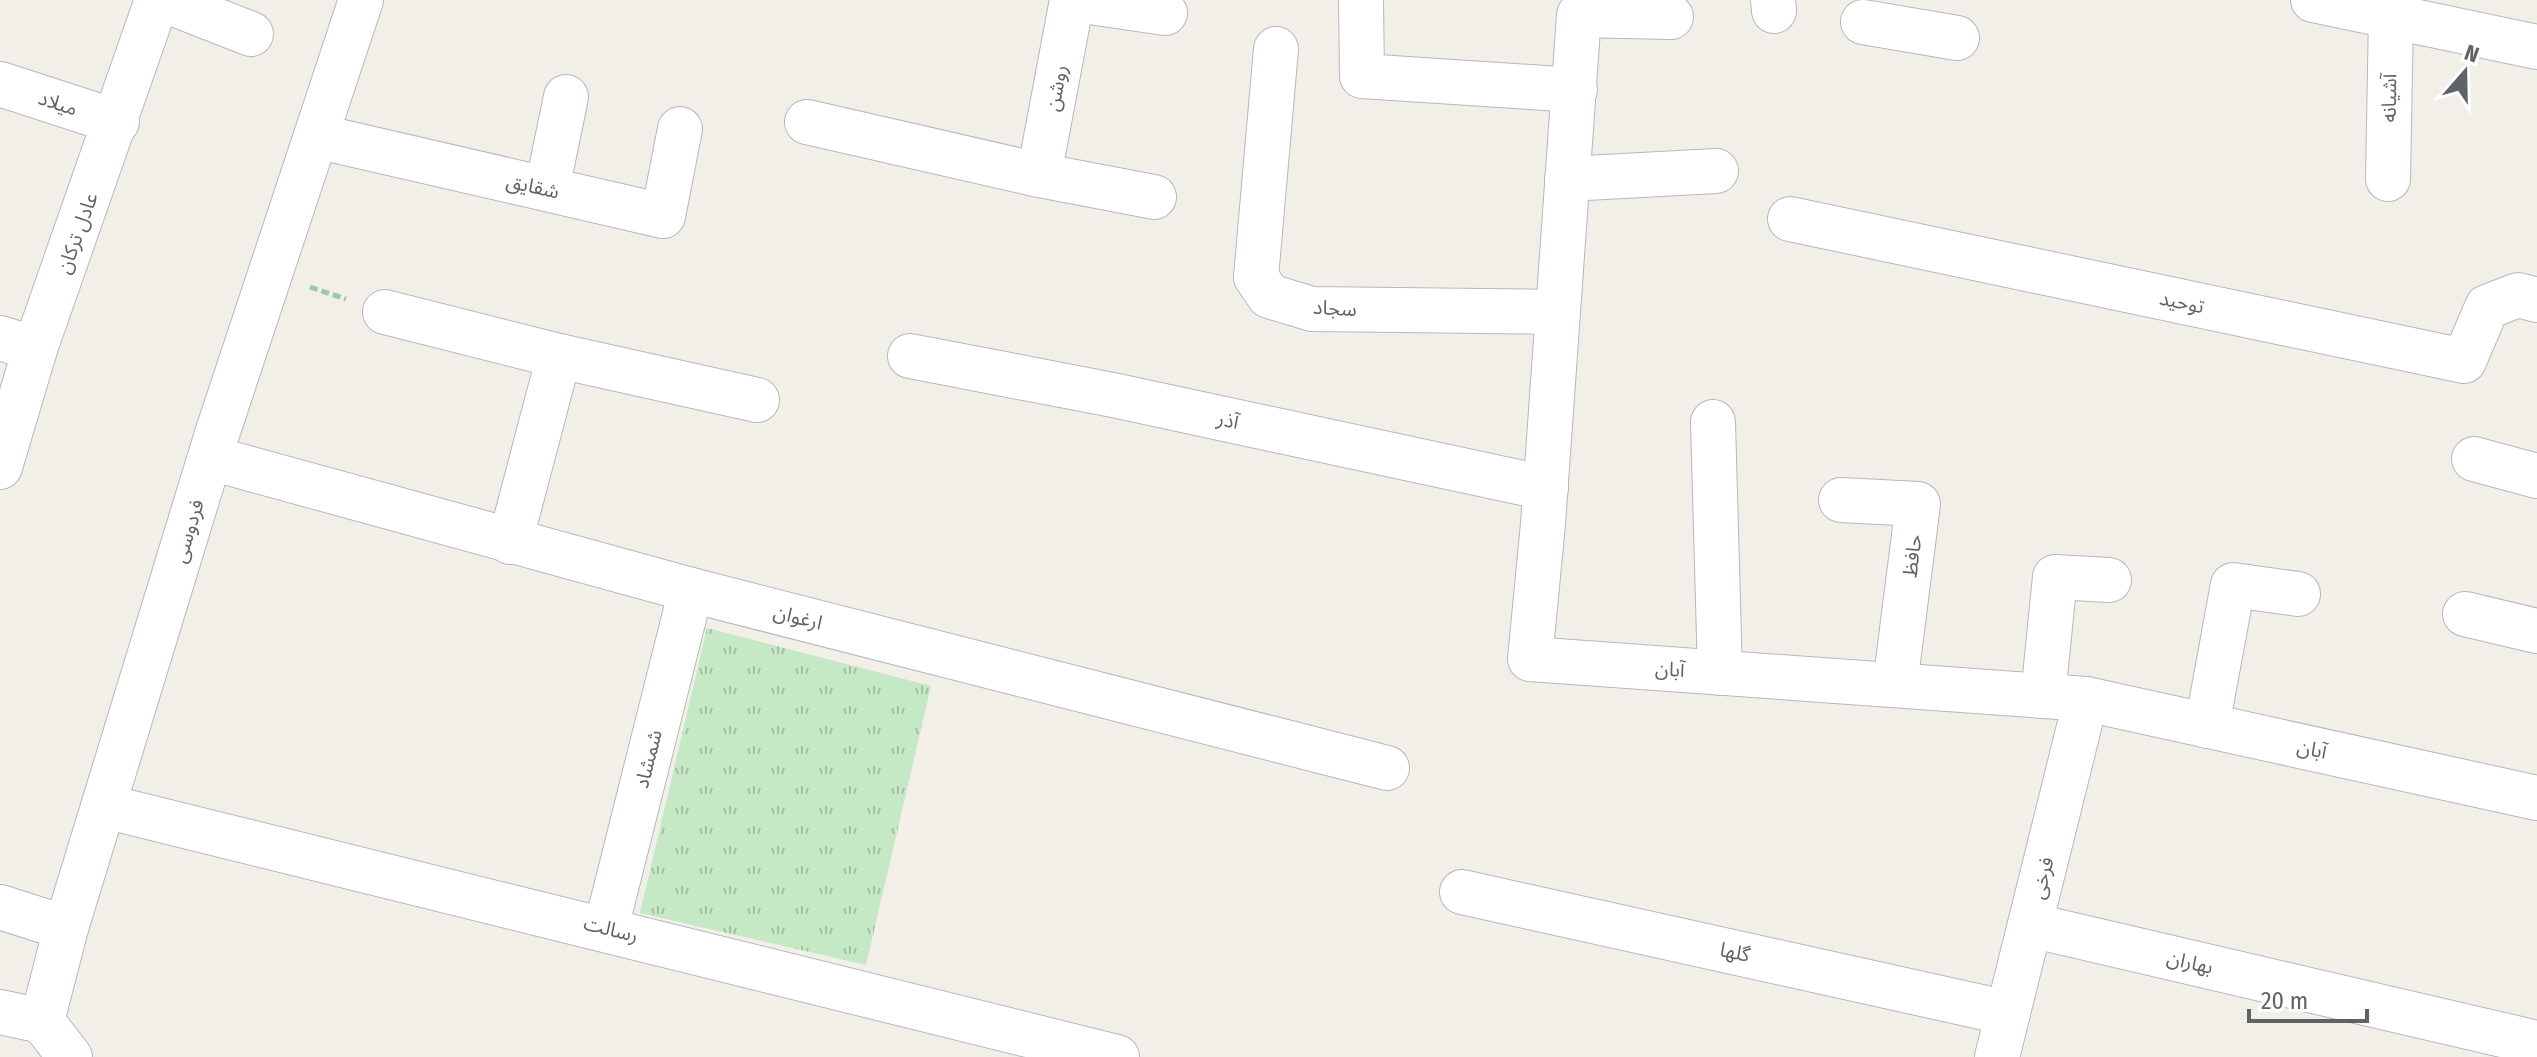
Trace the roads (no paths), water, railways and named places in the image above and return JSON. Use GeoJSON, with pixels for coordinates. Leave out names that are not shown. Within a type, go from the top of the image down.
{"type":"FeatureCollection","features":[{"type":"Feature","properties":{"kind":"street","name":"عادل ترکان"},"geometry":{"type":"LineString","coordinates":[[0,467],[18,343],[117,122],[157,0]]}},
{"type":"Feature","properties":{"kind":"street"},"geometry":{"type":"LineString","coordinates":[[164,0],[251,34]]}},
{"type":"Feature","properties":{"kind":"street","name":"فردوسی"},"geometry":{"type":"LineString","coordinates":[[42,1021],[66,928],[211,458],[361,0]]}},
{"type":"Feature","properties":{"kind":"street"},"geometry":{"type":"LineString","coordinates":[[1074,0],[1165,13]]}},
{"type":"Feature","properties":{"kind":"street","name":"روشن"},"geometry":{"type":"LineString","coordinates":[[1039,175],[1074,0]]}},
{"type":"Feature","properties":{"kind":"street"},"geometry":{"type":"LineString","coordinates":[[1361,0],[1362,76],[1575,90]]}},
{"type":"Feature","properties":{"kind":"street"},"geometry":{"type":"LineString","coordinates":[[2313,0],[2537,47]]}},
{"type":"Feature","properties":{"kind":"street"},"geometry":{"type":"LineString","coordinates":[[1863,22],[1913,14],[1957,38]]}},
{"type":"Feature","properties":{"kind":"street","name":"آبان"},"geometry":{"type":"LineString","coordinates":[[1671,17],[1579,15],[1546,488],[1530,659],[2086,699],[2537,798]]}},
{"type":"Feature","properties":{"kind":"street","name":"آشیانه"},"geometry":{"type":"LineString","coordinates":[[2388,179],[2391,16]]}},
{"type":"Feature","properties":{"kind":"street","name":"سجاد"},"geometry":{"type":"LineString","coordinates":[[1276,49],[1256,277],[1269,296],[1312,309],[1558,312]]}},
{"type":"Feature","properties":{"kind":"street","name":"میلاد"},"geometry":{"type":"LineString","coordinates":[[0,84],[117,122]]}},
{"type":"Feature","properties":{"kind":"street"},"geometry":{"type":"LineString","coordinates":[[547,189],[566,97]]}},
{"type":"Feature","properties":{"kind":"street"},"geometry":{"type":"LineString","coordinates":[[807,122],[1039,175],[1154,197]]}},
{"type":"Feature","properties":{"kind":"street","name":"شقایق"},"geometry":{"type":"LineString","coordinates":[[316,136],[663,216],[680,129]]}},
{"type":"Feature","properties":{"kind":"street"},"geometry":{"type":"LineString","coordinates":[[1567,179],[1716,171]]}},
{"type":"Feature","properties":{"kind":"street","name":"توحید"},"geometry":{"type":"LineString","coordinates":[[1790,219],[2464,361],[2487,307],[2518,295],[2537,300]]}},
{"type":"Feature","properties":{"kind":"street"},"geometry":{"type":"LineString","coordinates":[[385,312],[559,356],[757,400]]}},
{"type":"Feature","properties":{"kind":"street"},"geometry":{"type":"LineString","coordinates":[[510,542],[559,356]]}},
{"type":"Feature","properties":{"kind":"street","name":"آذر"},"geometry":{"type":"LineString","coordinates":[[910,356],[1113,395],[1546,488]]}},
{"type":"Feature","properties":{"kind":"street"},"geometry":{"type":"LineString","coordinates":[[1713,422],[1720,673]]}},
{"type":"Feature","properties":{"kind":"street","name":"ارغوان"},"geometry":{"type":"LineString","coordinates":[[211,458],[691,590],[1387,768]]}},
{"type":"Feature","properties":{"kind":"street"},"geometry":{"type":"LineString","coordinates":[[2474,459],[2537,476]]}},
{"type":"Feature","properties":{"kind":"street","name":"حافظ"},"geometry":{"type":"LineString","coordinates":[[1841,500],[1918,504],[1895,685]]}},
{"type":"Feature","properties":{"kind":"street"},"geometry":{"type":"LineString","coordinates":[[2043,696],[2055,577],[2109,580]]}},
{"type":"Feature","properties":{"kind":"street"},"geometry":{"type":"LineString","coordinates":[[2207,726],[2233,585],[2298,594]]}},
{"type":"Feature","properties":{"kind":"street","name":"شمشاد"},"geometry":{"type":"LineString","coordinates":[[606,928],[691,590]]}},
{"type":"Feature","properties":{"kind":"street"},"geometry":{"type":"LineString","coordinates":[[2465,614],[2537,631]]}},
{"type":"Feature","properties":{"kind":"street","name":"فرخی"},"geometry":{"type":"LineString","coordinates":[[1997,1057],[2086,699]]}},
{"type":"Feature","properties":{"kind":"street","name":"رسالت"},"geometry":{"type":"LineString","coordinates":[[104,806],[1117,1057]]}},
{"type":"Feature","properties":{"kind":"street","name":"گلها"},"geometry":{"type":"LineString","coordinates":[[1462,892],[2008,1013]]}},
{"type":"Feature","properties":{"kind":"street"},"geometry":{"type":"LineString","coordinates":[[0,907],[66,928]]}},
{"type":"Feature","properties":{"kind":"street","name":"بهاران"},"geometry":{"type":"LineString","coordinates":[[2030,925],[2537,1043]]}},
{"type":"Feature","properties":{"kind":"street"},"geometry":{"type":"LineString","coordinates":[[0,1012],[42,1021],[70,1057]]}}]}
